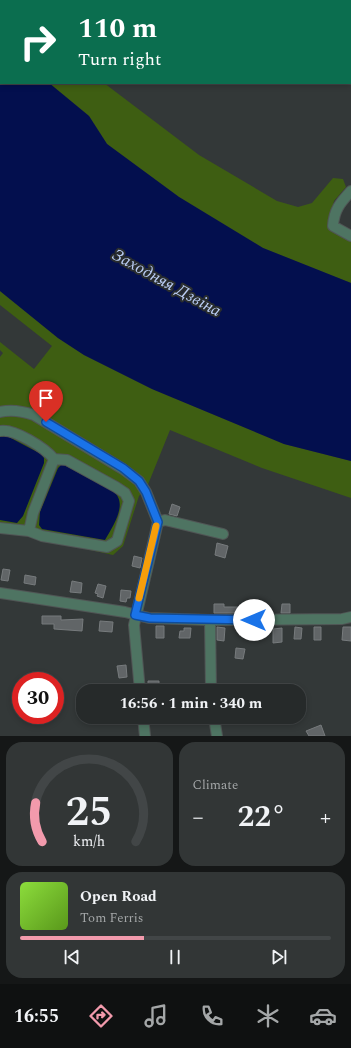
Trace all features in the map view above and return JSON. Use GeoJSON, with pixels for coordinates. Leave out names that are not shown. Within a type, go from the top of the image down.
{"type":"FeatureCollection","features":[{"type":"Feature","properties":{"kind":"street"},"geometry":{"type":"LineString","coordinates":[[351,191],[340,203],[334,214],[333,226],[351,236]]}},
{"type":"Feature","properties":{"kind":"street"},"geometry":{"type":"LineString","coordinates":[[0,412],[9,410],[22,411],[34,415],[123,468],[139,481],[158,522],[135,615],[133,634],[139,684]]}},
{"type":"Feature","properties":{"kind":"street"},"geometry":{"type":"LineString","coordinates":[[0,431],[13,432],[42,448],[54,459],[67,460],[125,493],[128,498],[129,506],[120,536],[113,545],[101,547],[42,536],[29,531],[0,528]]}},
{"type":"Feature","properties":{"kind":"street"},"geometry":{"type":"LineString","coordinates":[[29,531],[54,459]]}},
{"type":"Feature","properties":{"kind":"street"},"geometry":{"type":"LineString","coordinates":[[158,522],[165,520],[223,534]]}},
{"type":"Feature","properties":{"kind":"street"},"geometry":{"type":"LineString","coordinates":[[0,593],[150,618],[210,620],[348,619]]}},
{"type":"Feature","properties":{"kind":"street"},"geometry":{"type":"LineString","coordinates":[[210,620],[211,684]]}},
{"type":"Feature","properties":{"kind":"street"},"geometry":{"type":"LineString","coordinates":[[143,724],[145,736]]}},
{"type":"Feature","properties":{"kind":"street"},"geometry":{"type":"LineString","coordinates":[[215,724],[217,736]]}},
{"type":"Feature","properties":{"kind":"green space"},"geometry":{"type":"Polygon","coordinates":[[[50,84],[105,84],[199,155],[277,201],[298,207],[312,203],[333,178],[343,179],[346,187],[334,201],[329,225],[351,242],[351,283],[263,248],[179,197],[107,144],[89,116],[50,84]]]}},
{"type":"Feature","properties":{"kind":"green space"},"geometry":{"type":"Polygon","coordinates":[[[0,291],[58,338],[84,355],[152,389],[284,444],[351,461],[351,498],[262,468],[170,430],[147,487],[139,496],[123,546],[113,555],[0,530],[0,357],[3,353],[0,350],[0,342],[34,369],[52,346],[0,305],[0,291]]]}},
{"type":"Feature","properties":{"kind":"water","name":"Заходняя Дзвіна"},"geometry":{"type":"Polygon","coordinates":[[[0,84],[50,84],[89,116],[107,144],[179,197],[263,248],[351,283],[351,461],[284,444],[152,389],[84,355],[58,338],[0,291],[0,84]]]}},
{"type":"Feature","properties":{"kind":"water"},"geometry":{"type":"Polygon","coordinates":[[[7,436],[41,454],[44,458],[44,463],[23,516],[17,523],[0,520],[0,437],[7,436]]]}},
{"type":"Feature","properties":{"kind":"water"},"geometry":{"type":"Polygon","coordinates":[[[61,465],[64,465],[114,492],[118,497],[120,503],[118,515],[105,540],[42,529],[39,525],[40,512],[58,468],[61,465]]]}},
{"type":"Feature","properties":{"kind":"building"},"geometry":{"type":"Polygon","coordinates":[[[172,504],[180,507],[177,516],[169,514],[172,504]]]}},
{"type":"Feature","properties":{"kind":"building"},"geometry":{"type":"Polygon","coordinates":[[[217,543],[228,546],[225,558],[215,555],[217,543]]]}},
{"type":"Feature","properties":{"kind":"building"},"geometry":{"type":"Polygon","coordinates":[[[134,556],[142,558],[140,568],[132,566],[134,556]]]}},
{"type":"Feature","properties":{"kind":"building"},"geometry":{"type":"Polygon","coordinates":[[[3,569],[10,570],[8,581],[1,580],[3,569]]]}},
{"type":"Feature","properties":{"kind":"building"},"geometry":{"type":"Polygon","coordinates":[[[25,575],[36,577],[35,585],[24,583],[25,575]]]}},
{"type":"Feature","properties":{"kind":"building"},"geometry":{"type":"Polygon","coordinates":[[[72,581],[82,583],[81,593],[70,592],[72,581]]]}},
{"type":"Feature","properties":{"kind":"building"},"geometry":{"type":"Polygon","coordinates":[[[98,584],[106,586],[103,598],[97,596],[98,594],[95,593],[98,584]]]}},
{"type":"Feature","properties":{"kind":"building"},"geometry":{"type":"Polygon","coordinates":[[[121,590],[131,591],[130,598],[127,598],[126,602],[120,601],[121,590]]]}},
{"type":"Feature","properties":{"kind":"building"},"geometry":{"type":"Polygon","coordinates":[[[254,603],[267,604],[267,610],[263,610],[263,613],[253,613],[254,603]]]}},
{"type":"Feature","properties":{"kind":"building"},"geometry":{"type":"Polygon","coordinates":[[[214,604],[224,604],[224,607],[243,607],[243,613],[214,613],[214,604]]]}},
{"type":"Feature","properties":{"kind":"building"},"geometry":{"type":"Polygon","coordinates":[[[282,604],[290,604],[290,613],[281,613],[282,604]]]}},
{"type":"Feature","properties":{"kind":"building"},"geometry":{"type":"Polygon","coordinates":[[[42,616],[61,616],[61,620],[83,619],[82,631],[54,629],[54,624],[42,624],[42,616]]]}},
{"type":"Feature","properties":{"kind":"building"},"geometry":{"type":"Polygon","coordinates":[[[100,621],[113,622],[112,632],[99,631],[100,621]]]}},
{"type":"Feature","properties":{"kind":"building"},"geometry":{"type":"Polygon","coordinates":[[[156,626],[164,626],[164,638],[156,638],[156,626]]]}},
{"type":"Feature","properties":{"kind":"building"},"geometry":{"type":"Polygon","coordinates":[[[217,627],[225,628],[224,641],[217,640],[217,627]]]}},
{"type":"Feature","properties":{"kind":"building"},"geometry":{"type":"Polygon","coordinates":[[[295,627],[302,628],[301,639],[294,639],[295,627]]]}},
{"type":"Feature","properties":{"kind":"building"},"geometry":{"type":"Polygon","coordinates":[[[314,627],[321,627],[321,640],[314,640],[314,627]]]}},
{"type":"Feature","properties":{"kind":"building"},"geometry":{"type":"Polygon","coordinates":[[[343,627],[351,627],[351,641],[342,640],[343,627]]]}},
{"type":"Feature","properties":{"kind":"building"},"geometry":{"type":"Polygon","coordinates":[[[184,628],[191,628],[190,638],[179,638],[180,631],[184,631],[184,628]]]}},
{"type":"Feature","properties":{"kind":"building"},"geometry":{"type":"Polygon","coordinates":[[[282,628],[282,642],[273,643],[273,629],[282,628]]]}},
{"type":"Feature","properties":{"kind":"building"},"geometry":{"type":"Polygon","coordinates":[[[236,648],[245,649],[243,659],[235,658],[236,648]]]}},
{"type":"Feature","properties":{"kind":"building"},"geometry":{"type":"Polygon","coordinates":[[[126,665],[127,677],[119,678],[117,666],[126,665]]]}},
{"type":"Feature","properties":{"kind":"building"},"geometry":{"type":"Polygon","coordinates":[[[148,681],[159,681],[159,684],[148,684],[148,681]]]}},
{"type":"Feature","properties":{"kind":"building"},"geometry":{"type":"Polygon","coordinates":[[[321,725],[325,736],[309,736],[306,731],[321,725]]]}},
{"type":"Feature","properties":{"kind":"slow traffic"},"geometry":{"type":"LineString","coordinates":[[139,598],[156,526]]}},
{"type":"Feature","properties":{"kind":"route"},"geometry":{"type":"LineString","coordinates":[[46,422],[104,459],[123,468],[139,481],[146,492],[148,501],[158,522],[135,615],[150,618],[254,620]]}}]}
